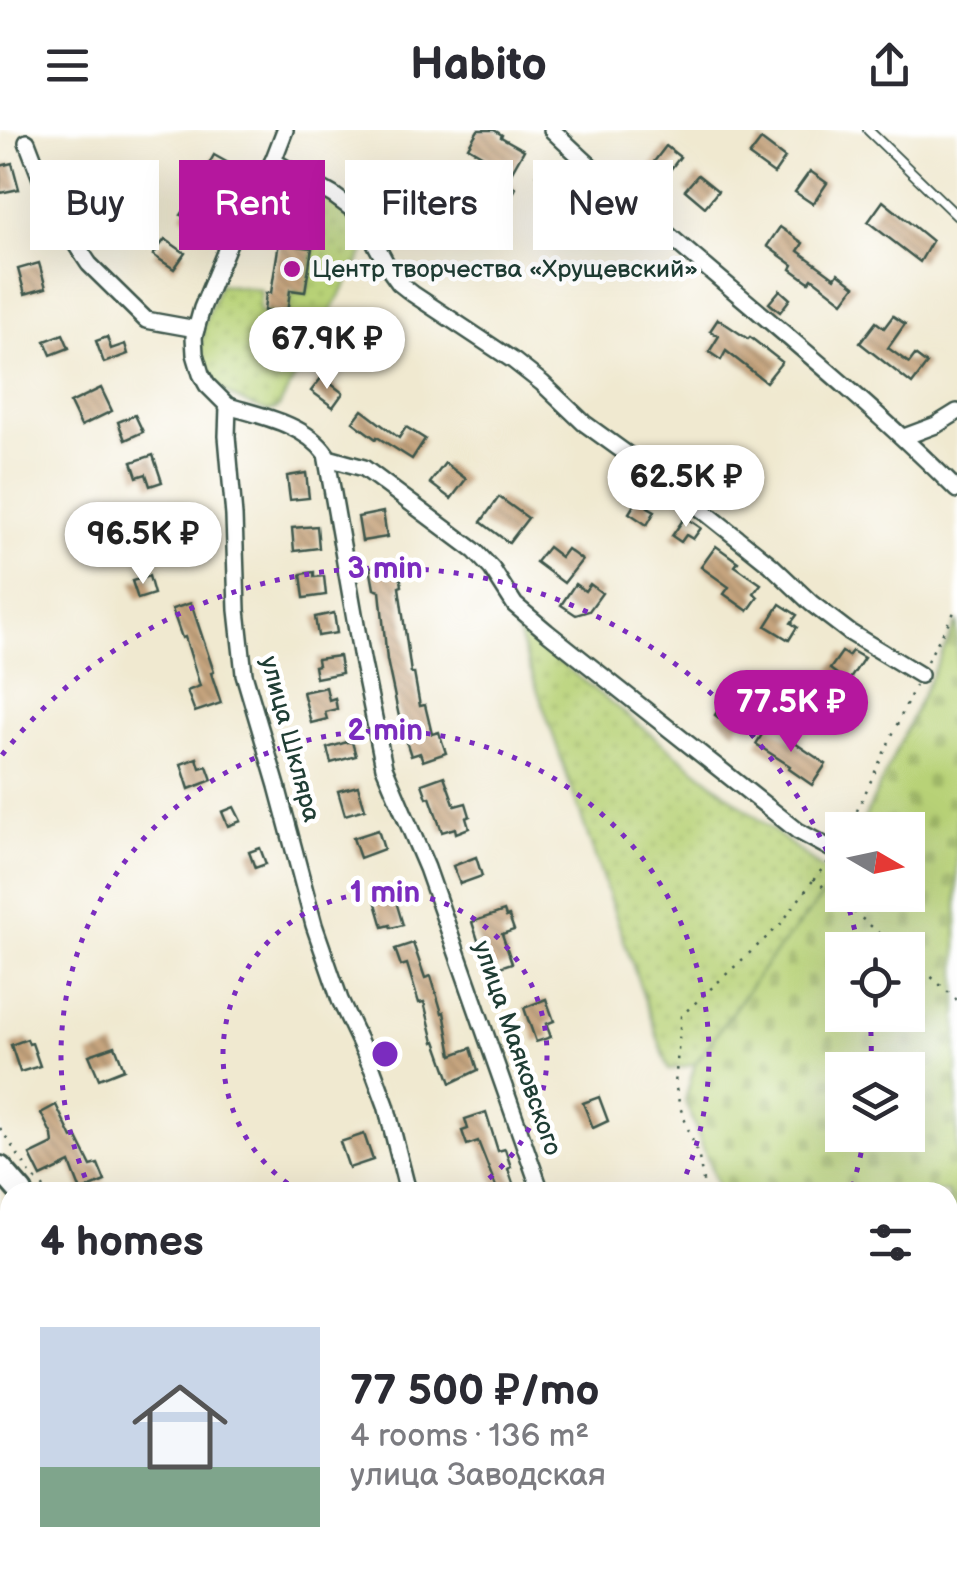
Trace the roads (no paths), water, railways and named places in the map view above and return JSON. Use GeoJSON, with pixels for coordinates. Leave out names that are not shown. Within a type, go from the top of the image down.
{"type":"FeatureCollection","features":[{"type":"Feature","properties":{"kind":"street"},"geometry":{"type":"LineString","coordinates":[[273,160],[284,130]]}},
{"type":"Feature","properties":{"kind":"street"},"geometry":{"type":"LineString","coordinates":[[552,130],[602,178],[904,437],[957,490]]}},
{"type":"Feature","properties":{"kind":"street"},"geometry":{"type":"LineString","coordinates":[[26,142],[52,210],[89,264],[146,320],[196,329]]}},
{"type":"Feature","properties":{"kind":"street"},"geometry":{"type":"LineString","coordinates":[[325,191],[360,215],[388,270],[413,294],[514,361],[584,423],[680,493],[849,632],[920,675]]}},
{"type":"Feature","properties":{"kind":"street"},"geometry":{"type":"LineString","coordinates":[[227,250],[196,329],[194,348],[210,389],[228,406],[292,427],[317,443],[328,458],[364,468],[474,551],[492,569],[515,606],[798,831],[825,846]]}},
{"type":"Feature","properties":{"kind":"street","name":"улица Шкляра"},"geometry":{"type":"LineString","coordinates":[[228,406],[237,610],[244,674],[314,925],[340,1000],[386,1105],[405,1182]]}},
{"type":"Feature","properties":{"kind":"street"},"geometry":{"type":"LineString","coordinates":[[904,437],[957,412]]}},
{"type":"Feature","properties":{"kind":"street","name":"улица Маяковского"},"geometry":{"type":"LineString","coordinates":[[328,458],[384,767],[427,868],[537,1182]]}},
{"type":"Feature","properties":{"kind":"lane"},"geometry":{"type":"LineString","coordinates":[[868,130],[957,216]]}},
{"type":"Feature","properties":{"kind":"place","name":"Центр творчества «Хрущевский»"},"geometry":{"type":"Point","coordinates":[292,269]}}]}
